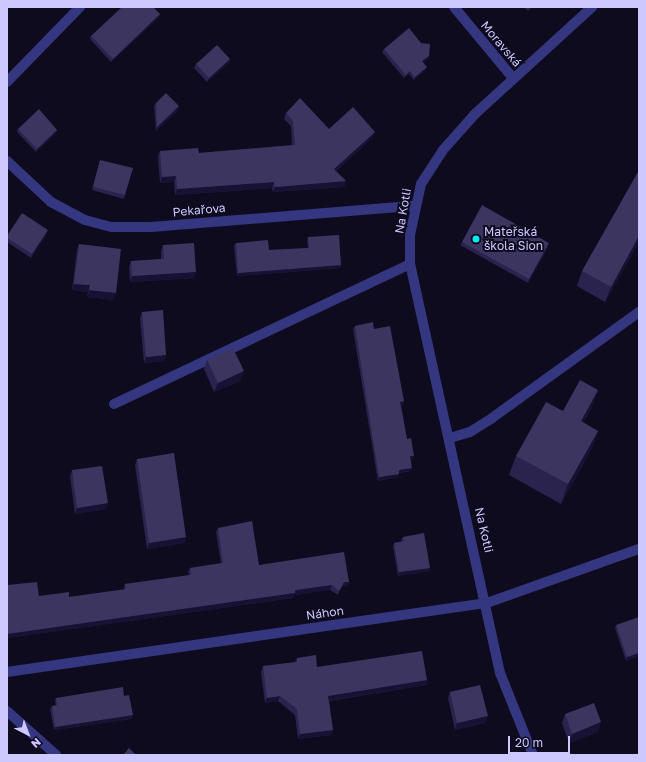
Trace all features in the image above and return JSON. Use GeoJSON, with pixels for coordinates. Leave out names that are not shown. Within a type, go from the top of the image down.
{"type":"FeatureCollection","features":[{"type":"Feature","properties":{"kind":"street"},"geometry":{"type":"LineString","coordinates":[[7,82],[80,7]]}},
{"type":"Feature","properties":{"kind":"street","name":"Moravská"},"geometry":{"type":"LineString","coordinates":[[454,7],[513,78]]}},
{"type":"Feature","properties":{"kind":"street","name":"Na Kotli"},"geometry":{"type":"LineString","coordinates":[[533,755],[500,673],[487,603],[410,264],[414,206],[421,184],[443,150],[475,114],[592,7]]}},
{"type":"Feature","properties":{"kind":"street","name":"Pekařova"},"geometry":{"type":"LineString","coordinates":[[7,160],[51,202],[85,220],[112,227],[151,227],[414,206]]}},
{"type":"Feature","properties":{"kind":"street"},"geometry":{"type":"LineString","coordinates":[[114,404],[410,264]]}},
{"type":"Feature","properties":{"kind":"street"},"geometry":{"type":"LineString","coordinates":[[450,438],[470,432],[492,418],[639,312]]}},
{"type":"Feature","properties":{"kind":"street","name":"Náhon"},"geometry":{"type":"LineString","coordinates":[[7,672],[487,603],[639,549]]}},
{"type":"Feature","properties":{"kind":"street"},"geometry":{"type":"LineString","coordinates":[[7,711],[56,755]]}},
{"type":"Feature","properties":{"kind":"building"},"geometry":{"type":"Polygon","coordinates":[[[122,7],[153,7],[160,14],[113,59],[91,36],[122,7]]]}},
{"type":"Feature","properties":{"kind":"building"},"geometry":{"type":"Polygon","coordinates":[[[409,28],[421,43],[430,44],[429,56],[422,61],[427,67],[415,77],[410,71],[406,75],[384,49],[409,28]]]}},
{"type":"Feature","properties":{"kind":"building"},"geometry":{"type":"Polygon","coordinates":[[[217,45],[230,59],[209,78],[196,64],[217,45]]]}},
{"type":"Feature","properties":{"kind":"building"},"geometry":{"type":"Polygon","coordinates":[[[166,93],[179,106],[157,127],[156,103],[166,93]]]}},
{"type":"Feature","properties":{"kind":"building"},"geometry":{"type":"Polygon","coordinates":[[[300,98],[329,129],[353,107],[375,132],[334,169],[346,181],[275,187],[274,182],[177,189],[176,176],[162,177],[160,151],[198,148],[199,153],[295,145],[293,121],[286,113],[300,98]]]}},
{"type":"Feature","properties":{"kind":"building"},"geometry":{"type":"Polygon","coordinates":[[[39,109],[57,130],[37,149],[18,129],[39,109]]]}},
{"type":"Feature","properties":{"kind":"building"},"geometry":{"type":"Polygon","coordinates":[[[100,160],[133,168],[125,195],[93,187],[100,160]]]}},
{"type":"Feature","properties":{"kind":"building"},"geometry":{"type":"Polygon","coordinates":[[[639,170],[639,236],[611,287],[582,271],[639,170]]]}},
{"type":"Feature","properties":{"kind":"building"},"geometry":{"type":"Polygon","coordinates":[[[482,205],[549,243],[529,279],[462,242],[482,205]]]}},
{"type":"Feature","properties":{"kind":"building"},"geometry":{"type":"Polygon","coordinates":[[[22,213],[48,230],[32,254],[7,238],[22,213]]]}},
{"type":"Feature","properties":{"kind":"building"},"geometry":{"type":"Polygon","coordinates":[[[339,235],[341,265],[238,273],[236,243],[268,240],[269,250],[309,248],[308,237],[339,235]]]}},
{"type":"Feature","properties":{"kind":"building"},"geometry":{"type":"Polygon","coordinates":[[[194,243],[196,272],[132,276],[131,261],[164,259],[163,245],[194,243]]]}},
{"type":"Feature","properties":{"kind":"building"},"geometry":{"type":"Polygon","coordinates":[[[79,244],[121,249],[116,293],[89,290],[90,285],[74,284],[79,244]]]}},
{"type":"Feature","properties":{"kind":"building"},"geometry":{"type":"Polygon","coordinates":[[[163,310],[166,355],[146,357],[142,312],[163,310]]]}},
{"type":"Feature","properties":{"kind":"building"},"geometry":{"type":"Polygon","coordinates":[[[373,322],[374,329],[390,326],[404,401],[400,402],[407,439],[411,438],[414,456],[410,456],[412,468],[399,470],[399,474],[379,477],[355,326],[373,322]]]}},
{"type":"Feature","properties":{"kind":"building"},"geometry":{"type":"Polygon","coordinates":[[[233,348],[244,371],[218,383],[207,360],[233,348]]]}},
{"type":"Feature","properties":{"kind":"building"},"geometry":{"type":"Polygon","coordinates":[[[580,380],[598,390],[581,421],[598,431],[568,484],[516,456],[546,402],[563,411],[580,380]]]}},
{"type":"Feature","properties":{"kind":"building"},"geometry":{"type":"Polygon","coordinates":[[[174,453],[186,537],[149,543],[137,459],[174,453]]]}},
{"type":"Feature","properties":{"kind":"building"},"geometry":{"type":"Polygon","coordinates":[[[102,466],[108,503],[77,508],[72,470],[102,466]]]}},
{"type":"Feature","properties":{"kind":"building"},"geometry":{"type":"Polygon","coordinates":[[[252,521],[259,565],[344,552],[349,582],[344,582],[339,591],[332,585],[316,587],[295,590],[295,593],[7,634],[7,585],[37,582],[39,596],[69,592],[69,597],[126,589],[125,584],[191,575],[190,568],[223,563],[218,528],[252,521]]]}},
{"type":"Feature","properties":{"kind":"building"},"geometry":{"type":"Polygon","coordinates":[[[424,533],[430,568],[399,572],[394,543],[404,541],[403,537],[424,533]]]}},
{"type":"Feature","properties":{"kind":"building"},"geometry":{"type":"Polygon","coordinates":[[[639,617],[639,653],[627,657],[616,625],[639,617]]]}},
{"type":"Feature","properties":{"kind":"building"},"geometry":{"type":"Polygon","coordinates":[[[422,651],[427,680],[328,696],[333,730],[300,734],[297,709],[280,696],[267,698],[263,666],[297,662],[297,658],[316,655],[317,667],[422,651]]]}},
{"type":"Feature","properties":{"kind":"building"},"geometry":{"type":"Polygon","coordinates":[[[480,685],[488,716],[457,723],[450,692],[480,685]]]}},
{"type":"Feature","properties":{"kind":"building"},"geometry":{"type":"Polygon","coordinates":[[[123,687],[124,696],[129,695],[133,715],[55,727],[52,706],[57,705],[56,698],[123,687]]]}},
{"type":"Feature","properties":{"kind":"building"},"geometry":{"type":"Polygon","coordinates":[[[594,703],[601,722],[572,734],[565,714],[594,703]]]}},
{"type":"Feature","properties":{"kind":"building"},"geometry":{"type":"Polygon","coordinates":[[[129,748],[136,755],[123,755],[129,748]]]}},
{"type":"Feature","properties":{"kind":"place","name":"Mateřská škola Sion"},"geometry":{"type":"Point","coordinates":[476,239]}}]}
